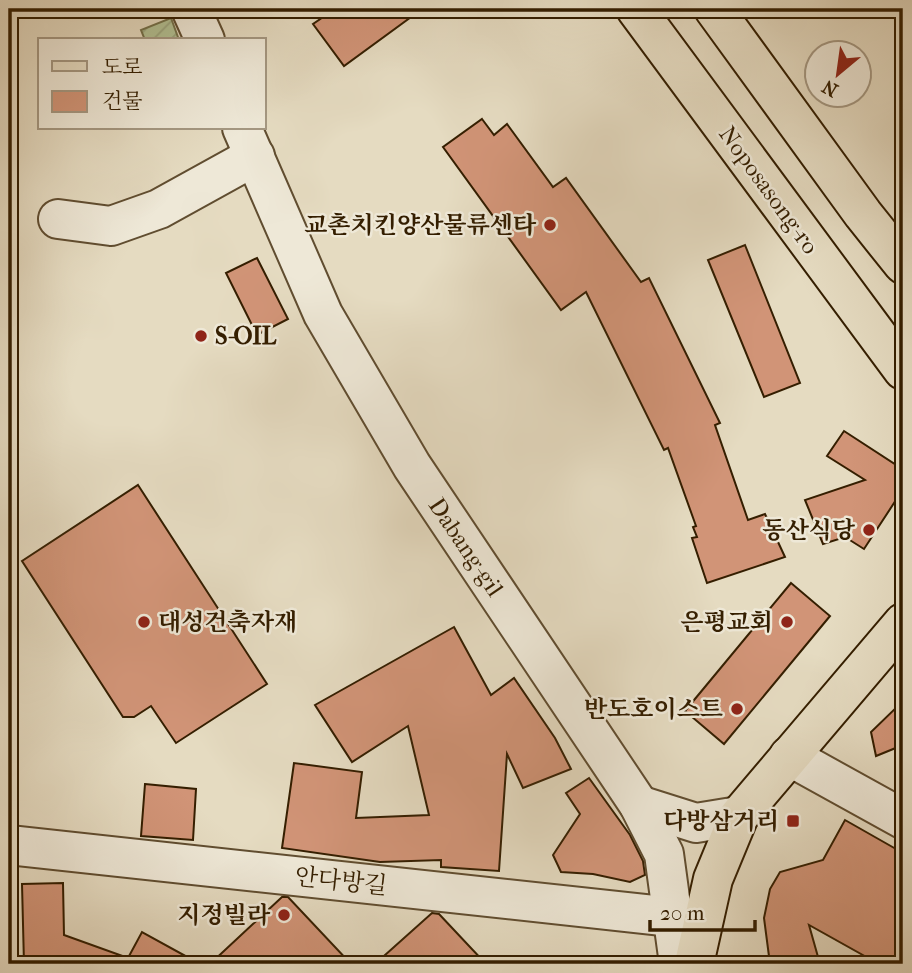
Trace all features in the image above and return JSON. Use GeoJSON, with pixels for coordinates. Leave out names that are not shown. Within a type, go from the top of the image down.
{"type":"FeatureCollection","features":[{"type":"Feature","properties":{"kind":"main road","name":"Noposasong-ro"},"geometry":{"type":"LineString","coordinates":[[636,9],[903,370]]}},
{"type":"Feature","properties":{"kind":"main road"},"geometry":{"type":"LineString","coordinates":[[714,9],[863,214],[903,264]]}},
{"type":"Feature","properties":{"kind":"main road"},"geometry":{"type":"LineString","coordinates":[[694,964],[713,878],[739,816],[903,623]]}},
{"type":"Feature","properties":{"kind":"street"},"geometry":{"type":"LineString","coordinates":[[191,9],[204,38]]}},
{"type":"Feature","properties":{"kind":"street"},"geometry":{"type":"LineString","coordinates":[[58,219],[111,226],[159,209],[249,142]]}},
{"type":"Feature","properties":{"kind":"street","name":"Dabang-gil"},"geometry":{"type":"LineString","coordinates":[[249,142],[323,314],[412,466],[639,805],[664,854],[679,964]]}},
{"type":"Feature","properties":{"kind":"street"},"geometry":{"type":"LineString","coordinates":[[789,756],[903,819]]}},
{"type":"Feature","properties":{"kind":"street"},"geometry":{"type":"LineString","coordinates":[[639,805],[696,823],[739,816]]}},
{"type":"Feature","properties":{"kind":"street","name":"안다방길"},"geometry":{"type":"LineString","coordinates":[[9,845],[672,917]]}},
{"type":"Feature","properties":{"kind":"green space"},"geometry":{"type":"Polygon","coordinates":[[[171,18],[178,38],[144,38],[141,30],[171,18]]]}},
{"type":"Feature","properties":{"kind":"building"},"geometry":{"type":"Polygon","coordinates":[[[335,9],[422,9],[344,66],[313,24],[335,9]]]}},
{"type":"Feature","properties":{"kind":"building"},"geometry":{"type":"Polygon","coordinates":[[[482,119],[494,135],[507,124],[553,187],[566,178],[641,282],[649,278],[720,423],[715,425],[748,520],[765,514],[785,557],[707,583],[692,538],[697,537],[693,527],[696,526],[668,448],[664,450],[586,292],[561,310],[443,147],[482,119]]]}},
{"type":"Feature","properties":{"kind":"building"},"geometry":{"type":"Polygon","coordinates":[[[745,245],[800,383],[764,397],[708,260],[745,245]]]}},
{"type":"Feature","properties":{"kind":"building"},"geometry":{"type":"Polygon","coordinates":[[[257,258],[288,319],[257,335],[226,273],[257,258]]]}},
{"type":"Feature","properties":{"kind":"building"},"geometry":{"type":"Polygon","coordinates":[[[844,431],[903,467],[903,505],[896,500],[864,549],[845,537],[823,544],[805,500],[865,480],[827,456],[844,431]]]}},
{"type":"Feature","properties":{"kind":"building","name":"대성건축자재"},"geometry":{"type":"Polygon","coordinates":[[[138,485],[267,684],[176,743],[151,706],[134,717],[123,717],[22,561],[138,485]]]}},
{"type":"Feature","properties":{"kind":"building"},"geometry":{"type":"Polygon","coordinates":[[[791,583],[830,616],[724,744],[685,711],[791,583]]]}},
{"type":"Feature","properties":{"kind":"building"},"geometry":{"type":"Polygon","coordinates":[[[454,627],[491,695],[514,678],[555,738],[571,769],[523,788],[507,754],[499,871],[441,867],[441,860],[380,862],[282,848],[294,763],[362,772],[356,818],[429,815],[408,726],[352,762],[315,705],[454,627]]]}},
{"type":"Feature","properties":{"kind":"building"},"geometry":{"type":"Polygon","coordinates":[[[903,701],[903,745],[876,756],[871,732],[903,701]]]}},
{"type":"Feature","properties":{"kind":"building"},"geometry":{"type":"Polygon","coordinates":[[[589,778],[630,835],[643,861],[645,875],[630,882],[593,874],[561,872],[553,855],[580,814],[566,793],[589,778]]]}},
{"type":"Feature","properties":{"kind":"building"},"geometry":{"type":"Polygon","coordinates":[[[145,784],[196,789],[193,840],[141,836],[145,784]]]}},
{"type":"Feature","properties":{"kind":"building"},"geometry":{"type":"Polygon","coordinates":[[[845,820],[903,853],[903,964],[879,964],[809,925],[820,964],[770,964],[764,918],[770,889],[780,872],[823,860],[845,820]]]}},
{"type":"Feature","properties":{"kind":"building"},"geometry":{"type":"Polygon","coordinates":[[[63,883],[64,935],[128,958],[142,932],[200,964],[24,964],[22,884],[63,883]]]}},
{"type":"Feature","properties":{"kind":"building","name":"지정빌라"},"geometry":{"type":"Polygon","coordinates":[[[282,897],[288,897],[351,964],[210,964],[282,897]]]}},
{"type":"Feature","properties":{"kind":"building"},"geometry":{"type":"Polygon","coordinates":[[[432,913],[439,914],[486,964],[375,964],[432,913]]]}},
{"type":"Feature","properties":{"kind":"place","name":"교촌치킨양산물류센타"},"geometry":{"type":"Point","coordinates":[550,225]}},
{"type":"Feature","properties":{"kind":"place","name":"S-OIL"},"geometry":{"type":"Point","coordinates":[201,336]}},
{"type":"Feature","properties":{"kind":"place","name":"동산식당"},"geometry":{"type":"Point","coordinates":[869,530]}},
{"type":"Feature","properties":{"kind":"place","name":"대성건축자재"},"geometry":{"type":"Point","coordinates":[144,622]}},
{"type":"Feature","properties":{"kind":"place","name":"은평교회"},"geometry":{"type":"Point","coordinates":[787,622]}},
{"type":"Feature","properties":{"kind":"place","name":"반도호이스트"},"geometry":{"type":"Point","coordinates":[737,709]}},
{"type":"Feature","properties":{"kind":"place","name":"다방삼거리"},"geometry":{"type":"Point","coordinates":[793,821]}},
{"type":"Feature","properties":{"kind":"place","name":"지정빌라"},"geometry":{"type":"Point","coordinates":[284,915]}}]}
